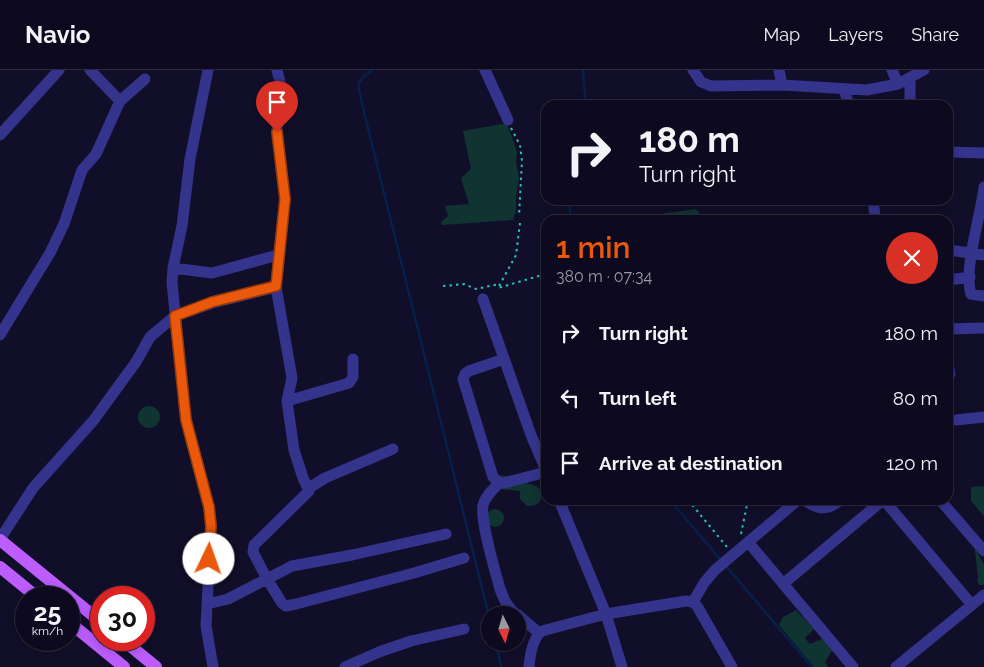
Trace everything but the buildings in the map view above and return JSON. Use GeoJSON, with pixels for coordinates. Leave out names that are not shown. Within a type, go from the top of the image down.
{"type":"FeatureCollection","features":[{"type":"Feature","properties":{"kind":"main road"},"geometry":{"type":"LineString","coordinates":[[0,540],[90,613]]}},
{"type":"Feature","properties":{"kind":"main road"},"geometry":{"type":"LineString","coordinates":[[0,567],[23,586]]}},
{"type":"Feature","properties":{"kind":"main road"},"geometry":{"type":"LineString","coordinates":[[80,631],[124,667]]}},
{"type":"Feature","properties":{"kind":"main road"},"geometry":{"type":"LineString","coordinates":[[136,651],[156,667]]}},
{"type":"Feature","properties":{"kind":"street"},"geometry":{"type":"LineString","coordinates":[[0,135],[60,70]]}},
{"type":"Feature","properties":{"kind":"street"},"geometry":{"type":"LineString","coordinates":[[90,70],[120,101]]}},
{"type":"Feature","properties":{"kind":"street"},"geometry":{"type":"LineString","coordinates":[[208,70],[190,159],[182,226],[173,268],[172,283],[186,420],[209,507],[211,526],[206,626],[212,667]]}},
{"type":"Feature","properties":{"kind":"street"},"geometry":{"type":"LineString","coordinates":[[277,70],[280,82],[277,132],[285,199],[276,286],[292,378],[288,401],[294,450],[302,478],[309,491]]}},
{"type":"Feature","properties":{"kind":"street"},"geometry":{"type":"LineString","coordinates":[[484,70],[509,121]]}},
{"type":"Feature","properties":{"kind":"street"},"geometry":{"type":"LineString","coordinates":[[693,70],[701,82],[707,85],[782,85],[844,90],[867,90],[898,84],[924,70]]}},
{"type":"Feature","properties":{"kind":"street"},"geometry":{"type":"LineString","coordinates":[[779,70],[782,85]]}},
{"type":"Feature","properties":{"kind":"street"},"geometry":{"type":"LineString","coordinates":[[892,70],[898,84]]}},
{"type":"Feature","properties":{"kind":"street"},"geometry":{"type":"LineString","coordinates":[[910,78],[910,100]]}},
{"type":"Feature","properties":{"kind":"street"},"geometry":{"type":"LineString","coordinates":[[0,335],[50,253],[64,224],[82,170],[96,154],[120,101],[145,79]]}},
{"type":"Feature","properties":{"kind":"street"},"geometry":{"type":"LineString","coordinates":[[844,90],[847,100]]}},
{"type":"Feature","properties":{"kind":"street"},"geometry":{"type":"LineString","coordinates":[[953,152],[984,152]]}},
{"type":"Feature","properties":{"kind":"street"},"geometry":{"type":"LineString","coordinates":[[984,187],[971,254],[970,277],[971,294],[984,296]]}},
{"type":"Feature","properties":{"kind":"street"},"geometry":{"type":"LineString","coordinates":[[953,251],[984,255]]}},
{"type":"Feature","properties":{"kind":"street"},"geometry":{"type":"LineString","coordinates":[[173,268],[212,273],[278,256]]}},
{"type":"Feature","properties":{"kind":"street"},"geometry":{"type":"LineString","coordinates":[[953,279],[970,277]]}},
{"type":"Feature","properties":{"kind":"street"},"geometry":{"type":"LineString","coordinates":[[0,540],[33,488],[93,421],[136,362],[150,337],[175,316],[212,302],[276,286]]}},
{"type":"Feature","properties":{"kind":"street"},"geometry":{"type":"LineString","coordinates":[[483,299],[541,459]]}},
{"type":"Feature","properties":{"kind":"street"},"geometry":{"type":"LineString","coordinates":[[953,330],[984,328]]}},
{"type":"Feature","properties":{"kind":"street"},"geometry":{"type":"LineString","coordinates":[[288,401],[349,383],[353,377],[353,359]]}},
{"type":"Feature","properties":{"kind":"street"},"geometry":{"type":"LineString","coordinates":[[504,359],[469,371],[463,379],[493,478],[499,483],[504,483],[541,472]]}},
{"type":"Feature","properties":{"kind":"street"},"geometry":{"type":"LineString","coordinates":[[956,420],[984,416]]}},
{"type":"Feature","properties":{"kind":"street"},"geometry":{"type":"LineString","coordinates":[[393,450],[325,478],[309,488],[309,491],[254,545],[253,552],[282,603],[286,606],[291,605],[464,558]]}},
{"type":"Feature","properties":{"kind":"street"},"geometry":{"type":"LineString","coordinates":[[499,483],[487,496],[484,504],[484,520],[500,589],[509,606]]}},
{"type":"Feature","properties":{"kind":"street"},"geometry":{"type":"LineString","coordinates":[[561,505],[606,614],[622,667]]}},
{"type":"Feature","properties":{"kind":"street"},"geometry":{"type":"LineString","coordinates":[[693,602],[704,583],[715,570],[732,556],[744,538],[783,505]]}},
{"type":"Feature","properties":{"kind":"street"},"geometry":{"type":"LineString","coordinates":[[814,505],[821,509],[835,505]]}},
{"type":"Feature","properties":{"kind":"street"},"geometry":{"type":"LineString","coordinates":[[783,584],[878,505]]}},
{"type":"Feature","properties":{"kind":"street"},"geometry":{"type":"LineString","coordinates":[[888,505],[972,605]]}},
{"type":"Feature","properties":{"kind":"street"},"geometry":{"type":"LineString","coordinates":[[944,505],[984,551]]}},
{"type":"Feature","properties":{"kind":"street"},"geometry":{"type":"LineString","coordinates":[[208,604],[228,599],[292,566],[446,534]]}},
{"type":"Feature","properties":{"kind":"street"},"geometry":{"type":"LineString","coordinates":[[744,538],[853,667]]}},
{"type":"Feature","properties":{"kind":"street"},"geometry":{"type":"LineString","coordinates":[[896,667],[984,596]]}},
{"type":"Feature","properties":{"kind":"street"},"geometry":{"type":"LineString","coordinates":[[529,667],[539,633],[547,629],[606,614],[686,601],[693,602],[697,606],[732,667]]}},
{"type":"Feature","properties":{"kind":"street"},"geometry":{"type":"LineString","coordinates":[[526,622],[539,633]]}},
{"type":"Feature","properties":{"kind":"street"},"geometry":{"type":"LineString","coordinates":[[345,667],[411,641],[464,629]]}},
{"type":"Feature","properties":{"kind":"path"},"geometry":{"type":"LineString","coordinates":[[509,121],[520,146],[522,161],[520,216]]}},
{"type":"Feature","properties":{"kind":"path"},"geometry":{"type":"LineString","coordinates":[[520,223],[516,255],[498,288],[541,276]]}},
{"type":"Feature","properties":{"kind":"path"},"geometry":{"type":"LineString","coordinates":[[443,286],[464,284],[476,289],[499,284]]}},
{"type":"Feature","properties":{"kind":"path"},"geometry":{"type":"LineString","coordinates":[[692,505],[732,556]]}},
{"type":"Feature","properties":{"kind":"path"},"geometry":{"type":"LineString","coordinates":[[744,538],[747,505]]}},
{"type":"Feature","properties":{"kind":"green space"},"geometry":{"type":"Polygon","coordinates":[[[507,123],[517,152],[516,162],[519,178],[516,210],[513,220],[442,225],[441,222],[448,216],[445,206],[469,204],[461,178],[471,169],[463,131],[507,123]]]}},
{"type":"Feature","properties":{"kind":"green space"},"geometry":{"type":"Polygon","coordinates":[[[696,209],[701,215],[652,215],[696,209]]]}},
{"type":"Feature","properties":{"kind":"green space"},"geometry":{"type":"Polygon","coordinates":[[[149,406],[157,409],[160,417],[157,425],[149,428],[141,425],[138,417],[141,409],[149,406]]]}},
{"type":"Feature","properties":{"kind":"green space"},"geometry":{"type":"Polygon","coordinates":[[[499,475],[531,479],[527,484],[534,485],[541,491],[541,500],[533,506],[527,506],[520,499],[520,491],[499,489],[492,481],[499,475]]]}},
{"type":"Feature","properties":{"kind":"green space"},"geometry":{"type":"Polygon","coordinates":[[[984,486],[984,516],[971,501],[971,487],[984,486]]]}},
{"type":"Feature","properties":{"kind":"green space"},"geometry":{"type":"Polygon","coordinates":[[[495,509],[501,512],[504,518],[501,524],[495,527],[489,524],[486,518],[489,512],[495,509]]]}},
{"type":"Feature","properties":{"kind":"green space"},"geometry":{"type":"Polygon","coordinates":[[[974,542],[984,564],[984,585],[979,585],[977,579],[974,542]]]}},
{"type":"Feature","properties":{"kind":"green space"},"geometry":{"type":"Polygon","coordinates":[[[796,610],[814,629],[805,638],[810,644],[824,638],[833,649],[825,662],[828,667],[814,667],[779,625],[783,617],[796,610]]]}},
{"type":"Feature","properties":{"kind":"waterway"},"geometry":{"type":"LineString","coordinates":[[372,70],[358,84],[363,108],[487,606]]}},
{"type":"Feature","properties":{"kind":"waterway"},"geometry":{"type":"LineString","coordinates":[[583,70],[586,100]]}},
{"type":"Feature","properties":{"kind":"waterway"},"geometry":{"type":"LineString","coordinates":[[569,205],[572,215]]}},
{"type":"Feature","properties":{"kind":"waterway"},"geometry":{"type":"LineString","coordinates":[[674,505],[720,559]]}},
{"type":"Feature","properties":{"kind":"waterway"},"geometry":{"type":"LineString","coordinates":[[726,566],[812,667]]}},
{"type":"Feature","properties":{"kind":"waterway"},"geometry":{"type":"LineString","coordinates":[[498,651],[501,667]]}},
{"type":"Feature","properties":{"kind":"route"},"geometry":{"type":"LineString","coordinates":[[209,559],[211,526],[209,507],[186,420],[175,316],[212,302],[276,286],[285,199],[277,132]]}}]}
